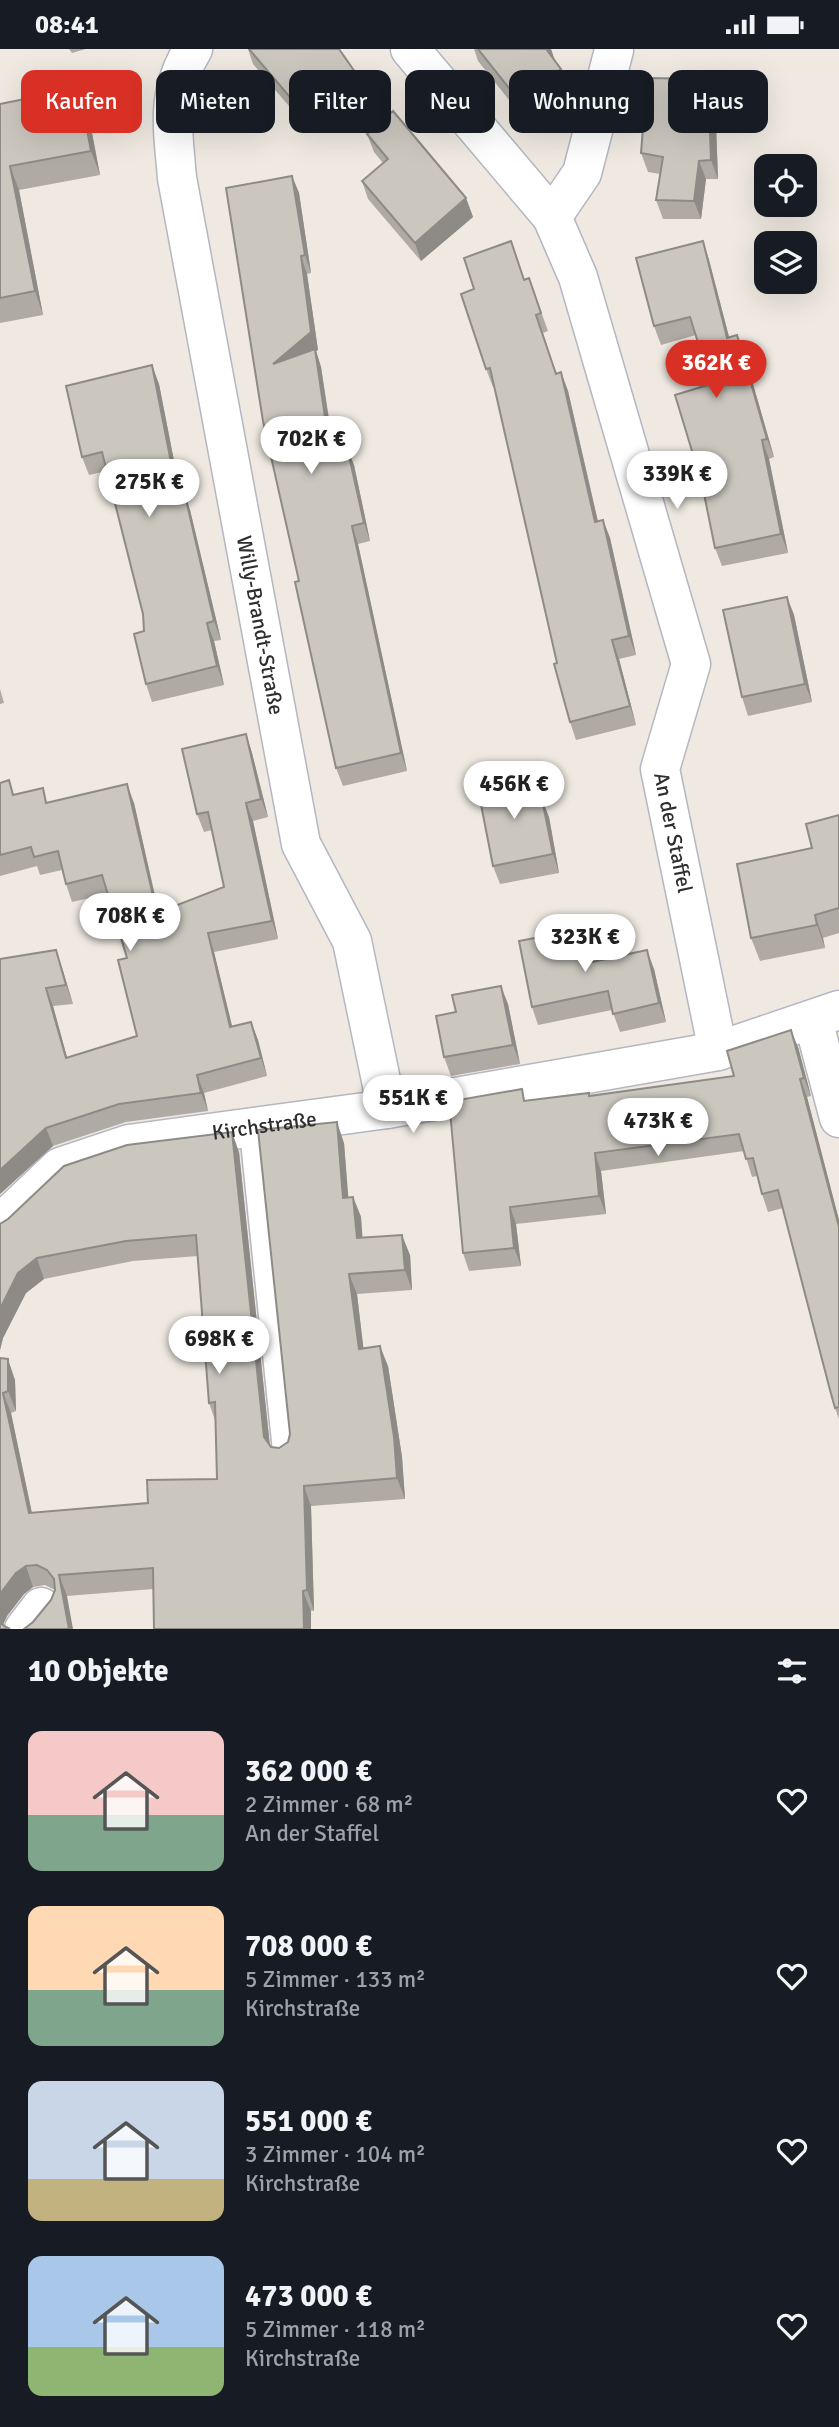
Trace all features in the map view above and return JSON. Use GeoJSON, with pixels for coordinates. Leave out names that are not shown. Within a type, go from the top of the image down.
{"type":"FeatureCollection","features":[{"type":"Feature","properties":{"kind":"street","name":"Willy-Brandt-Straße"},"geometry":{"type":"LineString","coordinates":[[193,49],[181,70],[171,113],[177,178],[301,844],[352,941],[387,1109]]}},
{"type":"Feature","properties":{"kind":"street","name":"An der Staffel"},"geometry":{"type":"LineString","coordinates":[[410,49],[552,217],[578,277],[691,664],[660,769],[718,1051]]}},
{"type":"Feature","properties":{"kind":"street"},"geometry":{"type":"LineString","coordinates":[[552,217],[582,173],[614,50]]}},
{"type":"Feature","properties":{"kind":"street","name":"Kirchstraße"},"geometry":{"type":"LineString","coordinates":[[0,1224],[60,1167],[130,1144],[387,1109],[718,1051],[826,1015]]}},
{"type":"Feature","properties":{"kind":"street"},"geometry":{"type":"LineString","coordinates":[[826,1015],[839,1118]]}},
{"type":"Feature","properties":{"kind":"lane"},"geometry":{"type":"LineString","coordinates":[[250,1127],[284,1456]]}},
{"type":"Feature","properties":{"kind":"building"},"geometry":{"type":"Polygon","coordinates":[[[249,49],[339,49],[354,70],[289,70],[289,96],[275,80],[275,70],[267,70],[249,49]]]}},
{"type":"Feature","properties":{"kind":"building"},"geometry":{"type":"Polygon","coordinates":[[[478,49],[546,49],[561,69],[509,70],[509,88],[478,49]]]}},
{"type":"Feature","properties":{"kind":"building"},"geometry":{"type":"Polygon","coordinates":[[[654,78],[668,78],[668,133],[710,133],[711,160],[699,161],[694,201],[656,200],[663,157],[641,153],[643,133],[654,133],[654,78]]]}},
{"type":"Feature","properties":{"kind":"building"},"geometry":{"type":"Polygon","coordinates":[[[21,100],[21,133],[88,133],[91,151],[10,166],[35,291],[0,298],[0,104],[21,100]]]}},
{"type":"Feature","properties":{"kind":"building"},"geometry":{"type":"Polygon","coordinates":[[[393,111],[405,125],[405,133],[411,133],[466,198],[415,243],[362,181],[388,159],[367,134],[391,133],[393,111]]]}},
{"type":"Feature","properties":{"kind":"building"},"geometry":{"type":"Polygon","coordinates":[[[292,176],[305,255],[301,256],[311,332],[273,364],[315,349],[330,451],[347,447],[364,523],[352,526],[401,753],[336,768],[295,582],[299,581],[263,421],[226,188],[292,176]]]}},
{"type":"Feature","properties":{"kind":"building"},"geometry":{"type":"Polygon","coordinates":[[[511,241],[524,280],[529,278],[541,313],[536,315],[556,374],[561,372],[595,522],[603,520],[629,636],[612,640],[630,706],[570,722],[554,664],[557,663],[490,368],[486,369],[461,294],[474,289],[464,258],[511,241]]]}},
{"type":"Feature","properties":{"kind":"building"},"geometry":{"type":"Polygon","coordinates":[[[703,241],[727,338],[737,335],[767,439],[762,440],[781,534],[715,548],[702,484],[675,395],[711,384],[690,317],[654,326],[636,258],[703,241]]]}},
{"type":"Feature","properties":{"kind":"building"},"geometry":{"type":"Polygon","coordinates":[[[152,365],[177,493],[184,491],[214,621],[207,623],[217,666],[146,684],[134,634],[144,631],[143,614],[102,452],[82,457],[66,386],[152,365]]]}},
{"type":"Feature","properties":{"kind":"building"},"geometry":{"type":"Polygon","coordinates":[[[787,597],[805,684],[742,697],[723,610],[787,597]]]}},
{"type":"Feature","properties":{"kind":"building"},"geometry":{"type":"Polygon","coordinates":[[[246,734],[261,799],[246,803],[272,921],[208,933],[230,1027],[251,1022],[261,1058],[197,1075],[201,1093],[119,1104],[46,1128],[0,1170],[0,959],[56,950],[66,985],[46,988],[66,1058],[137,1036],[118,960],[127,958],[102,875],[66,884],[58,851],[34,857],[31,847],[0,855],[0,783],[9,780],[13,795],[43,788],[46,803],[127,784],[157,913],[224,887],[208,812],[197,814],[182,749],[246,734]]]}},
{"type":"Feature","properties":{"kind":"building"},"geometry":{"type":"Polygon","coordinates":[[[525,774],[531,801],[542,799],[553,854],[493,866],[477,784],[525,774]]]}},
{"type":"Feature","properties":{"kind":"building"},"geometry":{"type":"Polygon","coordinates":[[[839,815],[839,908],[815,915],[817,925],[751,938],[737,864],[812,848],[806,824],[839,815]]]}},
{"type":"Feature","properties":{"kind":"building"},"geometry":{"type":"Polygon","coordinates":[[[576,930],[583,964],[647,950],[659,1003],[613,1014],[608,991],[532,1007],[519,941],[576,930]]]}},
{"type":"Feature","properties":{"kind":"building"},"geometry":{"type":"Polygon","coordinates":[[[501,986],[513,1045],[444,1057],[436,1016],[456,1012],[452,995],[501,986]]]}},
{"type":"Feature","properties":{"kind":"building"},"geometry":{"type":"Polygon","coordinates":[[[791,1030],[804,1078],[800,1079],[839,1227],[839,1407],[835,1408],[778,1190],[762,1194],[753,1158],[746,1159],[739,1134],[595,1153],[599,1196],[510,1207],[514,1248],[463,1253],[450,1111],[455,1110],[453,1101],[522,1089],[524,1101],[589,1093],[589,1096],[734,1076],[727,1051],[791,1030]]]}},
{"type":"Feature","properties":{"kind":"building"},"geometry":{"type":"Polygon","coordinates":[[[337,1122],[343,1198],[353,1197],[357,1238],[402,1235],[405,1270],[349,1274],[359,1349],[380,1346],[394,1437],[397,1478],[304,1486],[307,1590],[303,1591],[304,1629],[154,1629],[153,1568],[59,1575],[69,1629],[24,1629],[51,1600],[55,1590],[54,1579],[47,1570],[37,1565],[26,1566],[16,1573],[0,1594],[0,1358],[8,1359],[8,1391],[3,1393],[29,1513],[148,1503],[147,1480],[217,1479],[215,1402],[209,1403],[196,1235],[126,1241],[37,1258],[18,1273],[0,1309],[0,1224],[64,1166],[127,1145],[232,1132],[264,1437],[271,1447],[279,1448],[288,1442],[290,1434],[258,1130],[337,1122]]]}}]}
